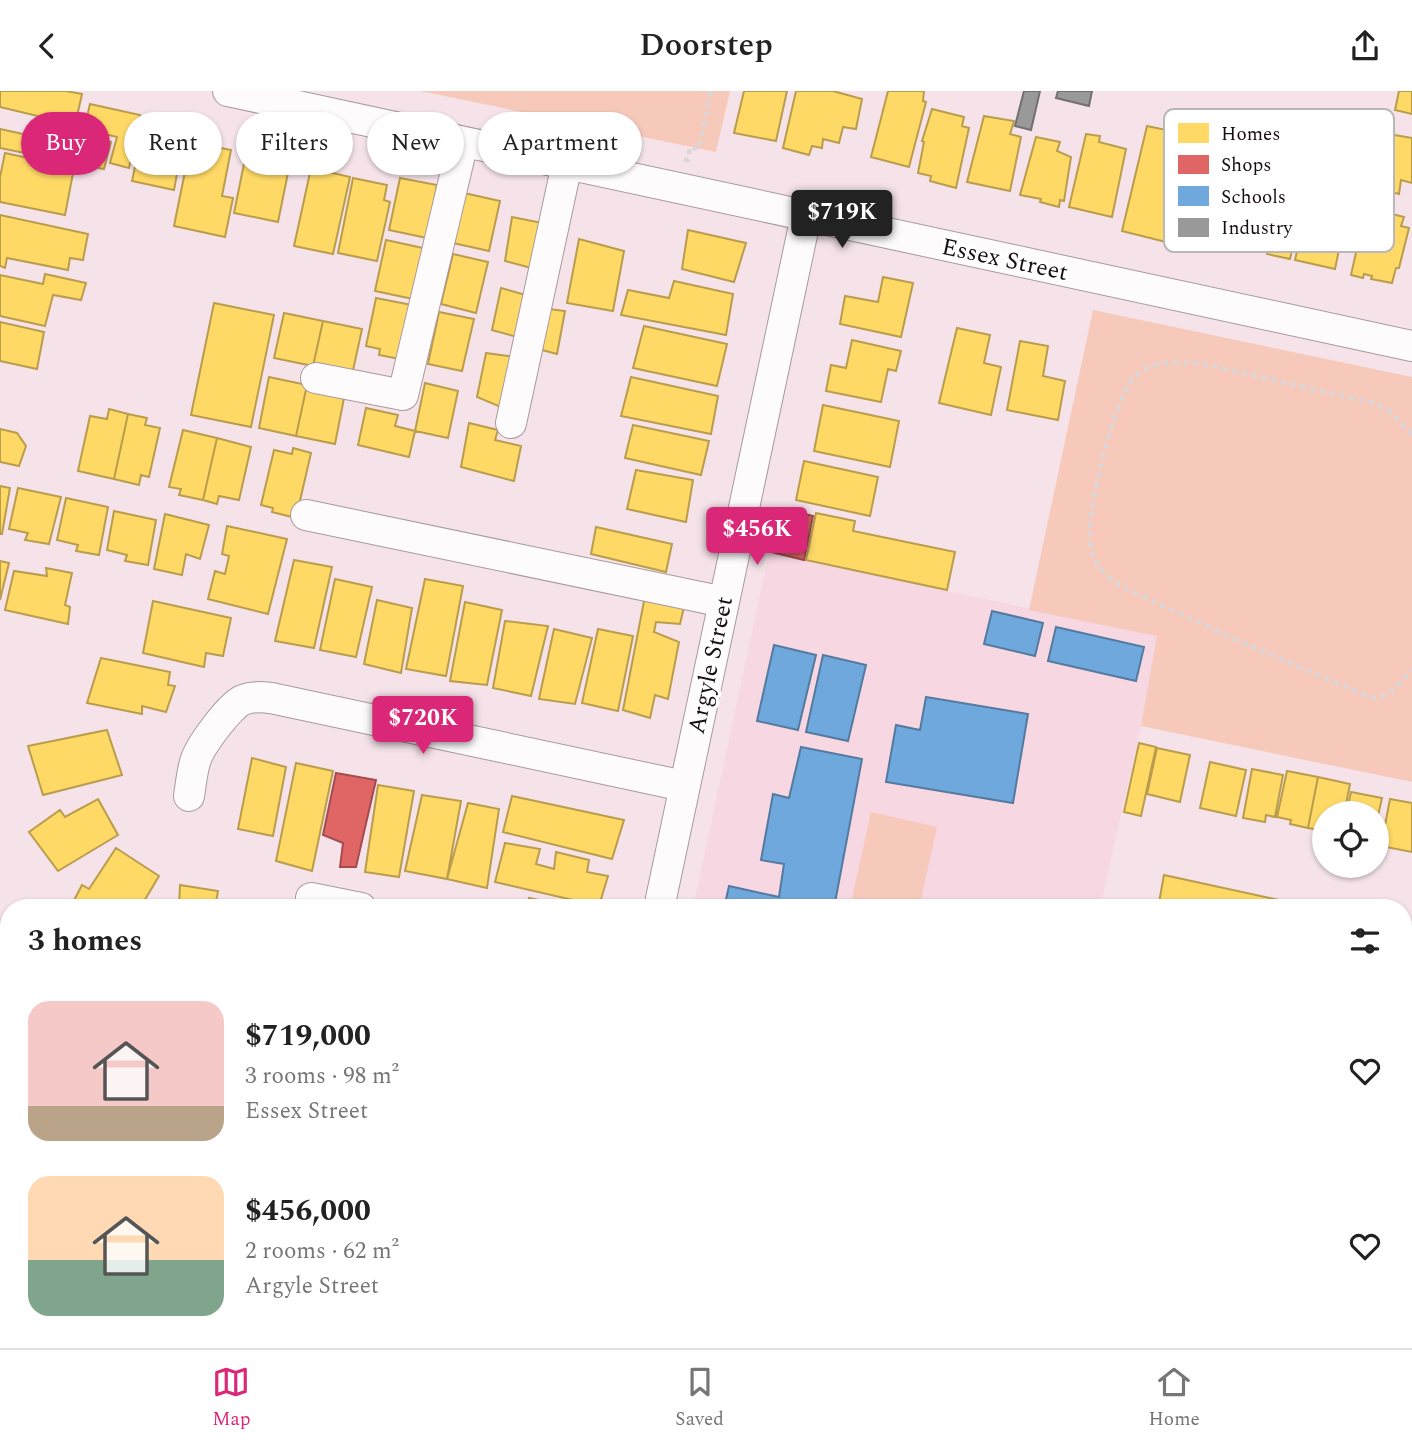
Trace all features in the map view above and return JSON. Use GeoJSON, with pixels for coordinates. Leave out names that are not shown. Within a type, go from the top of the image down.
{"type":"FeatureCollection","features":[{"type":"Feature","properties":{"kind":"street","name":"Essex Street"},"geometry":{"type":"LineString","coordinates":[[228,91],[285,97],[367,118]]}},
{"type":"Feature","properties":{"kind":"street"},"geometry":{"type":"LineString","coordinates":[[316,378],[403,395],[455,175]]}},
{"type":"Feature","properties":{"kind":"street"},"geometry":{"type":"LineString","coordinates":[[511,423],[565,175]]}},
{"type":"Feature","properties":{"kind":"street","name":"Essex Street"},"geometry":{"type":"LineString","coordinates":[[618,175],[1412,346]]}},
{"type":"Feature","properties":{"kind":"street","name":"Argyle Street"},"geometry":{"type":"LineString","coordinates":[[661,899],[806,216]]}},
{"type":"Feature","properties":{"kind":"street"},"geometry":{"type":"LineString","coordinates":[[306,515],[724,602]]}},
{"type":"Feature","properties":{"kind":"street"},"geometry":{"type":"LineString","coordinates":[[189,796],[201,747],[234,707],[243,700],[257,697],[684,786]]}},
{"type":"Feature","properties":{"kind":"street"},"geometry":{"type":"LineString","coordinates":[[311,898],[316,899]]}},
{"type":"Feature","properties":{"kind":"path"},"geometry":{"type":"LineString","coordinates":[[673,187],[679,157],[688,160],[690,147],[699,149],[711,91]]}},
{"type":"Feature","properties":{"kind":"path"},"geometry":{"type":"LineString","coordinates":[[1412,434],[1388,410],[1363,400],[1199,363],[1171,362],[1152,365],[1133,378],[1125,393],[1097,480],[1090,516],[1090,541],[1094,558],[1102,573],[1119,585],[1234,639],[1372,698],[1383,698],[1392,692],[1412,669]]}},
{"type":"Feature","properties":{"kind":"shaded area"},"geometry":{"type":"Polygon","coordinates":[[[420,91],[730,91],[716,152],[642,137],[642,112],[522,112],[420,91]]]}},
{"type":"Feature","properties":{"kind":"shaded area"},"geometry":{"type":"Polygon","coordinates":[[[1093,310],[1412,377],[1412,782],[1141,726],[1157,636],[1029,610],[1093,310]]]}},
{"type":"Feature","properties":{"kind":"shaded area"},"geometry":{"type":"Polygon","coordinates":[[[769,553],[1158,636],[1141,726],[1102,899],[695,899],[769,553]]]}},
{"type":"Feature","properties":{"kind":"shaded area"},"geometry":{"type":"Polygon","coordinates":[[[871,812],[937,827],[921,899],[852,899],[871,812]]]}},
{"type":"Feature","properties":{"kind":"building: Homes"},"geometry":{"type":"Polygon","coordinates":[[[0,91],[66,91],[82,94],[78,112],[21,112],[0,107],[0,91]]]}},
{"type":"Feature","properties":{"kind":"building: Homes"},"geometry":{"type":"Polygon","coordinates":[[[744,91],[787,91],[776,141],[734,133],[744,91]]]}},
{"type":"Feature","properties":{"kind":"building: Homes"},"geometry":{"type":"Polygon","coordinates":[[[796,91],[833,91],[862,99],[856,129],[843,127],[839,143],[823,139],[822,148],[812,146],[809,155],[783,148],[796,91]]]}},
{"type":"Feature","properties":{"kind":"building: Homes"},"geometry":{"type":"Polygon","coordinates":[[[888,91],[924,91],[923,101],[926,102],[909,167],[871,157],[888,91]]]}},
{"type":"Feature","properties":{"kind":"building: Homes"},"geometry":{"type":"Polygon","coordinates":[[[1399,91],[1412,91],[1412,114],[1395,110],[1399,91]]]}},
{"type":"Feature","properties":{"kind":"building: Homes"},"geometry":{"type":"Polygon","coordinates":[[[90,104],[126,112],[124,112],[124,167],[110,163],[117,137],[110,135],[110,112],[88,112],[90,104]]]}},
{"type":"Feature","properties":{"kind":"building: Homes"},"geometry":{"type":"Polygon","coordinates":[[[932,109],[964,117],[962,126],[969,128],[956,188],[930,181],[931,176],[918,173],[924,142],[922,141],[932,109]]]}},
{"type":"Feature","properties":{"kind":"building: Homes"},"geometry":{"type":"Polygon","coordinates":[[[984,116],[1014,121],[1010,134],[1021,137],[1010,191],[967,182],[984,116]]]}},
{"type":"Feature","properties":{"kind":"building: Homes"},"geometry":{"type":"Polygon","coordinates":[[[1147,126],[1164,130],[1164,242],[1122,231],[1147,126]]]}},
{"type":"Feature","properties":{"kind":"building: Homes"},"geometry":{"type":"Polygon","coordinates":[[[0,129],[21,134],[21,152],[0,148],[0,129]]]}},
{"type":"Feature","properties":{"kind":"building: Homes"},"geometry":{"type":"Polygon","coordinates":[[[1086,134],[1100,136],[1099,142],[1126,149],[1112,217],[1069,207],[1086,134]]]}},
{"type":"Feature","properties":{"kind":"building: Homes"},"geometry":{"type":"Polygon","coordinates":[[[1394,135],[1412,138],[1412,183],[1401,180],[1399,194],[1394,193],[1394,135]]]}},
{"type":"Feature","properties":{"kind":"building: Homes"},"geometry":{"type":"Polygon","coordinates":[[[1036,137],[1060,142],[1057,151],[1071,157],[1064,201],[1060,200],[1059,207],[1040,202],[1041,199],[1020,195],[1036,137]]]}},
{"type":"Feature","properties":{"kind":"building: Homes"},"geometry":{"type":"Polygon","coordinates":[[[222,148],[231,150],[222,196],[233,198],[225,237],[174,226],[184,175],[222,175],[222,148]]]}},
{"type":"Feature","properties":{"kind":"building: Homes"},"geometry":{"type":"Polygon","coordinates":[[[5,153],[21,156],[21,175],[73,175],[65,215],[0,202],[0,177],[5,153]]]}},
{"type":"Feature","properties":{"kind":"building: Homes"},"geometry":{"type":"Polygon","coordinates":[[[133,175],[177,175],[174,190],[132,181],[133,175]]]}},
{"type":"Feature","properties":{"kind":"building: Homes"},"geometry":{"type":"Polygon","coordinates":[[[242,175],[288,175],[278,222],[234,213],[242,175]]]}},
{"type":"Feature","properties":{"kind":"building: Homes"},"geometry":{"type":"Polygon","coordinates":[[[309,175],[350,177],[333,254],[294,246],[309,175]]]}},
{"type":"Feature","properties":{"kind":"building: Homes"},"geometry":{"type":"Polygon","coordinates":[[[353,178],[387,185],[384,200],[390,202],[377,261],[338,253],[353,178]]]}},
{"type":"Feature","properties":{"kind":"building: Homes"},"geometry":{"type":"Polygon","coordinates":[[[400,178],[437,185],[427,238],[389,230],[400,178]]]}},
{"type":"Feature","properties":{"kind":"building: Homes"},"geometry":{"type":"Polygon","coordinates":[[[464,193],[500,201],[489,251],[453,243],[464,193]]]}},
{"type":"Feature","properties":{"kind":"building: Homes"},"geometry":{"type":"Polygon","coordinates":[[[1394,214],[1404,217],[1401,226],[1409,228],[1399,268],[1396,268],[1392,283],[1371,279],[1372,276],[1364,274],[1363,278],[1351,275],[1356,252],[1394,252],[1394,214]]]}},
{"type":"Feature","properties":{"kind":"building: Homes"},"geometry":{"type":"Polygon","coordinates":[[[0,215],[88,234],[83,260],[70,258],[68,270],[7,258],[5,268],[0,266],[0,215]]]}},
{"type":"Feature","properties":{"kind":"building: Homes"},"geometry":{"type":"Polygon","coordinates":[[[512,217],[547,224],[535,269],[505,261],[512,217]]]}},
{"type":"Feature","properties":{"kind":"building: Homes"},"geometry":{"type":"Polygon","coordinates":[[[688,230],[746,243],[734,282],[682,269],[688,230]]]}},
{"type":"Feature","properties":{"kind":"building: Homes"},"geometry":{"type":"Polygon","coordinates":[[[579,239],[624,251],[613,311],[567,303],[579,239]]]}},
{"type":"Feature","properties":{"kind":"building: Homes"},"geometry":{"type":"Polygon","coordinates":[[[386,240],[423,248],[413,299],[375,291],[386,240]]]}},
{"type":"Feature","properties":{"kind":"building: Homes"},"geometry":{"type":"Polygon","coordinates":[[[1267,252],[1292,252],[1290,259],[1267,252]]]}},
{"type":"Feature","properties":{"kind":"building: Homes"},"geometry":{"type":"Polygon","coordinates":[[[1297,252],[1339,252],[1335,269],[1295,260],[1297,252]]]}},
{"type":"Feature","properties":{"kind":"building: Homes"},"geometry":{"type":"Polygon","coordinates":[[[453,254],[488,262],[476,313],[441,304],[453,254]]]}},
{"type":"Feature","properties":{"kind":"building: Homes"},"geometry":{"type":"Polygon","coordinates":[[[45,274],[86,283],[81,300],[53,295],[45,326],[0,316],[0,275],[43,284],[45,274]]]}},
{"type":"Feature","properties":{"kind":"building: Homes"},"geometry":{"type":"Polygon","coordinates":[[[883,277],[913,283],[901,337],[840,324],[845,296],[878,302],[883,277]]]}},
{"type":"Feature","properties":{"kind":"building: Homes"},"geometry":{"type":"Polygon","coordinates":[[[674,281],[733,294],[726,335],[621,315],[628,290],[669,298],[674,281]]]}},
{"type":"Feature","properties":{"kind":"building: Homes"},"geometry":{"type":"Polygon","coordinates":[[[501,288],[529,296],[517,337],[492,330],[501,288]]]}},
{"type":"Feature","properties":{"kind":"building: Homes"},"geometry":{"type":"Polygon","coordinates":[[[376,298],[412,305],[400,359],[379,355],[380,349],[366,346],[376,298]]]}},
{"type":"Feature","properties":{"kind":"building: Homes"},"geometry":{"type":"Polygon","coordinates":[[[214,303],[274,315],[251,427],[191,415],[214,303]]]}},
{"type":"Feature","properties":{"kind":"building: Homes"},"geometry":{"type":"Polygon","coordinates":[[[549,309],[565,311],[557,354],[542,350],[549,309]]]}},
{"type":"Feature","properties":{"kind":"building: Homes"},"geometry":{"type":"Polygon","coordinates":[[[439,312],[474,319],[462,371],[428,364],[439,312]]]}},
{"type":"Feature","properties":{"kind":"building: Homes"},"geometry":{"type":"Polygon","coordinates":[[[284,313],[323,321],[313,366],[274,358],[284,313]]]}},
{"type":"Feature","properties":{"kind":"building: Homes"},"geometry":{"type":"Polygon","coordinates":[[[323,321],[362,329],[352,375],[313,366],[323,321]]]}},
{"type":"Feature","properties":{"kind":"building: Homes"},"geometry":{"type":"Polygon","coordinates":[[[0,322],[44,332],[37,369],[0,361],[0,322]]]}},
{"type":"Feature","properties":{"kind":"building: Homes"},"geometry":{"type":"Polygon","coordinates":[[[644,326],[727,344],[717,386],[633,368],[644,326]]]}},
{"type":"Feature","properties":{"kind":"building: Homes"},"geometry":{"type":"Polygon","coordinates":[[[957,328],[990,335],[984,363],[1001,367],[991,415],[939,403],[957,328]]]}},
{"type":"Feature","properties":{"kind":"building: Homes"},"geometry":{"type":"Polygon","coordinates":[[[852,340],[901,351],[896,371],[888,369],[881,402],[826,391],[831,365],[846,368],[852,340]]]}},
{"type":"Feature","properties":{"kind":"building: Homes"},"geometry":{"type":"Polygon","coordinates":[[[1020,341],[1048,346],[1043,376],[1065,381],[1058,420],[1007,410],[1020,341]]]}},
{"type":"Feature","properties":{"kind":"building: Homes"},"geometry":{"type":"Polygon","coordinates":[[[486,353],[516,357],[503,408],[477,397],[486,353]]]}},
{"type":"Feature","properties":{"kind":"building: Homes"},"geometry":{"type":"Polygon","coordinates":[[[269,377],[307,385],[296,436],[259,428],[269,377]]]}},
{"type":"Feature","properties":{"kind":"building: Homes"},"geometry":{"type":"Polygon","coordinates":[[[631,377],[718,396],[711,434],[621,416],[631,377]]]}},
{"type":"Feature","properties":{"kind":"building: Homes"},"geometry":{"type":"Polygon","coordinates":[[[425,383],[458,391],[448,438],[415,431],[425,383]]]}},
{"type":"Feature","properties":{"kind":"building: Homes"},"geometry":{"type":"Polygon","coordinates":[[[307,385],[345,393],[335,444],[296,436],[307,385]]]}},
{"type":"Feature","properties":{"kind":"building: Homes"},"geometry":{"type":"Polygon","coordinates":[[[823,405],[899,421],[890,467],[814,451],[823,405]]]}},
{"type":"Feature","properties":{"kind":"building: Homes"},"geometry":{"type":"Polygon","coordinates":[[[366,408],[398,415],[395,426],[415,431],[409,457],[358,445],[366,408]]]}},
{"type":"Feature","properties":{"kind":"building: Homes"},"geometry":{"type":"Polygon","coordinates":[[[109,409],[128,414],[114,479],[78,471],[90,416],[107,419],[109,409]]]}},
{"type":"Feature","properties":{"kind":"building: Homes"},"geometry":{"type":"Polygon","coordinates":[[[128,414],[147,418],[145,425],[160,428],[149,477],[141,475],[139,485],[114,479],[128,414]]]}},
{"type":"Feature","properties":{"kind":"building: Homes"},"geometry":{"type":"Polygon","coordinates":[[[469,423],[498,430],[495,440],[521,446],[514,481],[461,467],[469,423]]]}},
{"type":"Feature","properties":{"kind":"building: Homes"},"geometry":{"type":"Polygon","coordinates":[[[633,425],[709,441],[701,475],[625,458],[633,425]]]}},
{"type":"Feature","properties":{"kind":"building: Homes"},"geometry":{"type":"Polygon","coordinates":[[[0,429],[17,433],[26,446],[19,466],[0,462],[0,429]]]}},
{"type":"Feature","properties":{"kind":"building: Homes"},"geometry":{"type":"Polygon","coordinates":[[[183,430],[217,438],[203,500],[179,495],[181,489],[169,487],[183,430]]]}},
{"type":"Feature","properties":{"kind":"building: Homes"},"geometry":{"type":"Polygon","coordinates":[[[217,438],[251,447],[239,500],[219,496],[217,504],[203,500],[217,438]]]}},
{"type":"Feature","properties":{"kind":"building: Homes"},"geometry":{"type":"Polygon","coordinates":[[[293,448],[311,453],[296,518],[272,512],[273,508],[261,505],[274,450],[292,454],[293,448]]]}},
{"type":"Feature","properties":{"kind":"building: Homes"},"geometry":{"type":"Polygon","coordinates":[[[804,461],[878,477],[870,516],[796,500],[804,461]]]}},
{"type":"Feature","properties":{"kind":"building: Homes"},"geometry":{"type":"Polygon","coordinates":[[[636,470],[693,480],[686,522],[627,509],[636,470]]]}},
{"type":"Feature","properties":{"kind":"building: Homes"},"geometry":{"type":"Polygon","coordinates":[[[0,486],[10,488],[2,534],[0,534],[0,486]]]}},
{"type":"Feature","properties":{"kind":"building: Homes"},"geometry":{"type":"Polygon","coordinates":[[[18,488],[61,497],[49,544],[25,540],[28,533],[9,529],[18,488]]]}},
{"type":"Feature","properties":{"kind":"building: Homes"},"geometry":{"type":"Polygon","coordinates":[[[66,498],[108,507],[99,555],[76,551],[78,545],[57,540],[66,498]]]}},
{"type":"Feature","properties":{"kind":"building: Homes"},"geometry":{"type":"Polygon","coordinates":[[[114,511],[156,520],[148,565],[125,561],[127,555],[107,550],[114,511]]]}},
{"type":"Feature","properties":{"kind":"building: Homes"},"geometry":{"type":"Polygon","coordinates":[[[816,513],[855,521],[853,531],[955,552],[947,590],[806,560],[816,513]]]}},
{"type":"Feature","properties":{"kind":"building: Homes"},"geometry":{"type":"Polygon","coordinates":[[[165,514],[209,525],[200,559],[186,554],[182,575],[154,569],[165,514]]]}},
{"type":"Feature","properties":{"kind":"building: Homes"},"geometry":{"type":"Polygon","coordinates":[[[227,526],[287,539],[268,614],[208,599],[215,571],[225,574],[229,556],[222,554],[227,526]]]}},
{"type":"Feature","properties":{"kind":"building: Homes"},"geometry":{"type":"Polygon","coordinates":[[[596,527],[672,544],[666,572],[591,554],[596,527]]]}},
{"type":"Feature","properties":{"kind":"building: Homes"},"geometry":{"type":"Polygon","coordinates":[[[294,560],[332,567],[314,648],[275,641],[294,560]]]}},
{"type":"Feature","properties":{"kind":"building: Homes"},"geometry":{"type":"Polygon","coordinates":[[[0,561],[9,563],[0,600],[0,561]]]}},
{"type":"Feature","properties":{"kind":"building: Homes"},"geometry":{"type":"Polygon","coordinates":[[[46,568],[72,573],[65,605],[70,607],[68,624],[5,610],[14,571],[47,576],[46,568]]]}},
{"type":"Feature","properties":{"kind":"building: Homes"},"geometry":{"type":"Polygon","coordinates":[[[335,579],[372,587],[356,657],[320,650],[335,579]]]}},
{"type":"Feature","properties":{"kind":"building: Homes"},"geometry":{"type":"Polygon","coordinates":[[[425,579],[463,586],[446,676],[406,669],[425,579]]]}},
{"type":"Feature","properties":{"kind":"building: Homes"},"geometry":{"type":"Polygon","coordinates":[[[645,596],[685,603],[680,624],[656,622],[654,632],[679,642],[668,699],[655,695],[650,718],[623,710],[645,596]]]}},
{"type":"Feature","properties":{"kind":"building: Homes"},"geometry":{"type":"Polygon","coordinates":[[[377,600],[412,608],[401,673],[364,664],[377,600]]]}},
{"type":"Feature","properties":{"kind":"building: Homes"},"geometry":{"type":"Polygon","coordinates":[[[153,601],[231,618],[223,656],[206,653],[204,667],[143,653],[153,601]]]}},
{"type":"Feature","properties":{"kind":"building: Homes"},"geometry":{"type":"Polygon","coordinates":[[[465,602],[502,610],[487,685],[450,681],[465,602]]]}},
{"type":"Feature","properties":{"kind":"building: Homes"},"geometry":{"type":"Polygon","coordinates":[[[505,621],[548,626],[531,696],[493,688],[505,621]]]}},
{"type":"Feature","properties":{"kind":"building: Homes"},"geometry":{"type":"Polygon","coordinates":[[[554,629],[592,638],[575,704],[539,699],[554,629]]]}},
{"type":"Feature","properties":{"kind":"building: Homes"},"geometry":{"type":"Polygon","coordinates":[[[598,629],[633,636],[618,711],[582,703],[598,629]]]}},
{"type":"Feature","properties":{"kind":"building: Homes"},"geometry":{"type":"Polygon","coordinates":[[[101,658],[170,672],[168,685],[175,686],[166,712],[142,706],[142,714],[87,703],[101,658]]]}},
{"type":"Feature","properties":{"kind":"building: Homes"},"geometry":{"type":"Polygon","coordinates":[[[107,730],[122,775],[43,795],[28,746],[107,730]]]}},
{"type":"Feature","properties":{"kind":"building: Homes"},"geometry":{"type":"Polygon","coordinates":[[[1139,743],[1156,747],[1141,816],[1124,812],[1139,743]]]}},
{"type":"Feature","properties":{"kind":"building: Homes"},"geometry":{"type":"Polygon","coordinates":[[[1157,748],[1190,755],[1180,802],[1147,794],[1157,748]]]}},
{"type":"Feature","properties":{"kind":"building: Homes"},"geometry":{"type":"Polygon","coordinates":[[[252,758],[286,767],[273,836],[238,829],[252,758]]]}},
{"type":"Feature","properties":{"kind":"building: Homes"},"geometry":{"type":"Polygon","coordinates":[[[1210,762],[1246,770],[1236,816],[1200,808],[1210,762]]]}},
{"type":"Feature","properties":{"kind":"building: Homes"},"geometry":{"type":"Polygon","coordinates":[[[296,763],[333,771],[312,871],[276,861],[296,763]]]}},
{"type":"Feature","properties":{"kind":"building: Homes"},"geometry":{"type":"Polygon","coordinates":[[[1252,769],[1283,775],[1275,817],[1266,815],[1265,822],[1243,818],[1252,769]]]}},
{"type":"Feature","properties":{"kind":"building: Homes"},"geometry":{"type":"Polygon","coordinates":[[[1287,771],[1318,777],[1308,828],[1290,824],[1291,820],[1277,817],[1287,771]]]}},
{"type":"Feature","properties":{"kind":"building: Homes"},"geometry":{"type":"Polygon","coordinates":[[[1318,777],[1350,784],[1347,801],[1313,801],[1318,777]]]}},
{"type":"Feature","properties":{"kind":"building: Homes"},"geometry":{"type":"Polygon","coordinates":[[[378,785],[414,791],[399,877],[365,872],[378,785]]]}},
{"type":"Feature","properties":{"kind":"building: Homes"},"geometry":{"type":"Polygon","coordinates":[[[1351,792],[1382,798],[1381,801],[1349,801],[1351,792]]]}},
{"type":"Feature","properties":{"kind":"building: Homes"},"geometry":{"type":"Polygon","coordinates":[[[422,795],[461,801],[447,879],[405,871],[422,795]]]}},
{"type":"Feature","properties":{"kind":"building: Homes"},"geometry":{"type":"Polygon","coordinates":[[[512,796],[624,820],[612,859],[503,832],[512,796]]]}},
{"type":"Feature","properties":{"kind":"building: Homes"},"geometry":{"type":"Polygon","coordinates":[[[98,799],[118,835],[58,871],[29,832],[60,810],[65,817],[98,799]]]}},
{"type":"Feature","properties":{"kind":"building: Homes"},"geometry":{"type":"Polygon","coordinates":[[[1390,799],[1412,803],[1412,852],[1389,848],[1390,799]]]}},
{"type":"Feature","properties":{"kind":"building: Homes"},"geometry":{"type":"Polygon","coordinates":[[[468,803],[499,809],[487,888],[447,879],[468,803]]]}},
{"type":"Feature","properties":{"kind":"building: Homes"},"geometry":{"type":"Polygon","coordinates":[[[1312,808],[1312,829],[1308,828],[1312,808]]]}},
{"type":"Feature","properties":{"kind":"building: Homes"},"geometry":{"type":"Polygon","coordinates":[[[505,843],[540,849],[536,864],[554,869],[556,852],[589,860],[587,872],[608,876],[601,899],[569,899],[495,882],[505,843]]]}},
{"type":"Feature","properties":{"kind":"building: Homes"},"geometry":{"type":"Polygon","coordinates":[[[116,848],[159,876],[145,899],[75,899],[82,885],[89,889],[116,848]]]}},
{"type":"Feature","properties":{"kind":"building: Homes"},"geometry":{"type":"Polygon","coordinates":[[[1164,875],[1275,899],[1160,899],[1164,875]]]}},
{"type":"Feature","properties":{"kind":"building: Homes"},"geometry":{"type":"Polygon","coordinates":[[[180,885],[218,891],[217,899],[179,899],[180,885]]]}},
{"type":"Feature","properties":{"kind":"building: Shops"},"geometry":{"type":"Polygon","coordinates":[[[780,508],[813,516],[804,560],[771,552],[780,508]]]}},
{"type":"Feature","properties":{"kind":"building: Shops"},"geometry":{"type":"Polygon","coordinates":[[[336,773],[376,780],[356,867],[340,867],[343,843],[323,835],[336,773]]]}},
{"type":"Feature","properties":{"kind":"building: Schools"},"geometry":{"type":"Polygon","coordinates":[[[992,611],[1043,623],[1035,656],[984,644],[992,611]]]}},
{"type":"Feature","properties":{"kind":"building: Schools"},"geometry":{"type":"Polygon","coordinates":[[[1056,627],[1144,647],[1136,681],[1048,661],[1056,627]]]}},
{"type":"Feature","properties":{"kind":"building: Schools"},"geometry":{"type":"Polygon","coordinates":[[[774,645],[816,655],[798,730],[757,721],[774,645]]]}},
{"type":"Feature","properties":{"kind":"building: Schools"},"geometry":{"type":"Polygon","coordinates":[[[823,655],[866,665],[848,741],[806,732],[823,655]]]}},
{"type":"Feature","properties":{"kind":"building: Schools"},"geometry":{"type":"Polygon","coordinates":[[[926,697],[1028,714],[1013,803],[886,782],[896,725],[920,730],[926,697]]]}},
{"type":"Feature","properties":{"kind":"building: Schools"},"geometry":{"type":"Polygon","coordinates":[[[801,747],[862,759],[836,899],[726,899],[729,886],[779,897],[784,864],[761,860],[773,794],[789,798],[801,747]]]}},
{"type":"Feature","properties":{"kind":"building: Industry"},"geometry":{"type":"Polygon","coordinates":[[[1024,91],[1040,91],[1031,130],[1015,126],[1024,91]]]}},
{"type":"Feature","properties":{"kind":"building: Industry"},"geometry":{"type":"Polygon","coordinates":[[[1058,91],[1092,91],[1089,106],[1056,98],[1058,91]]]}}]}
